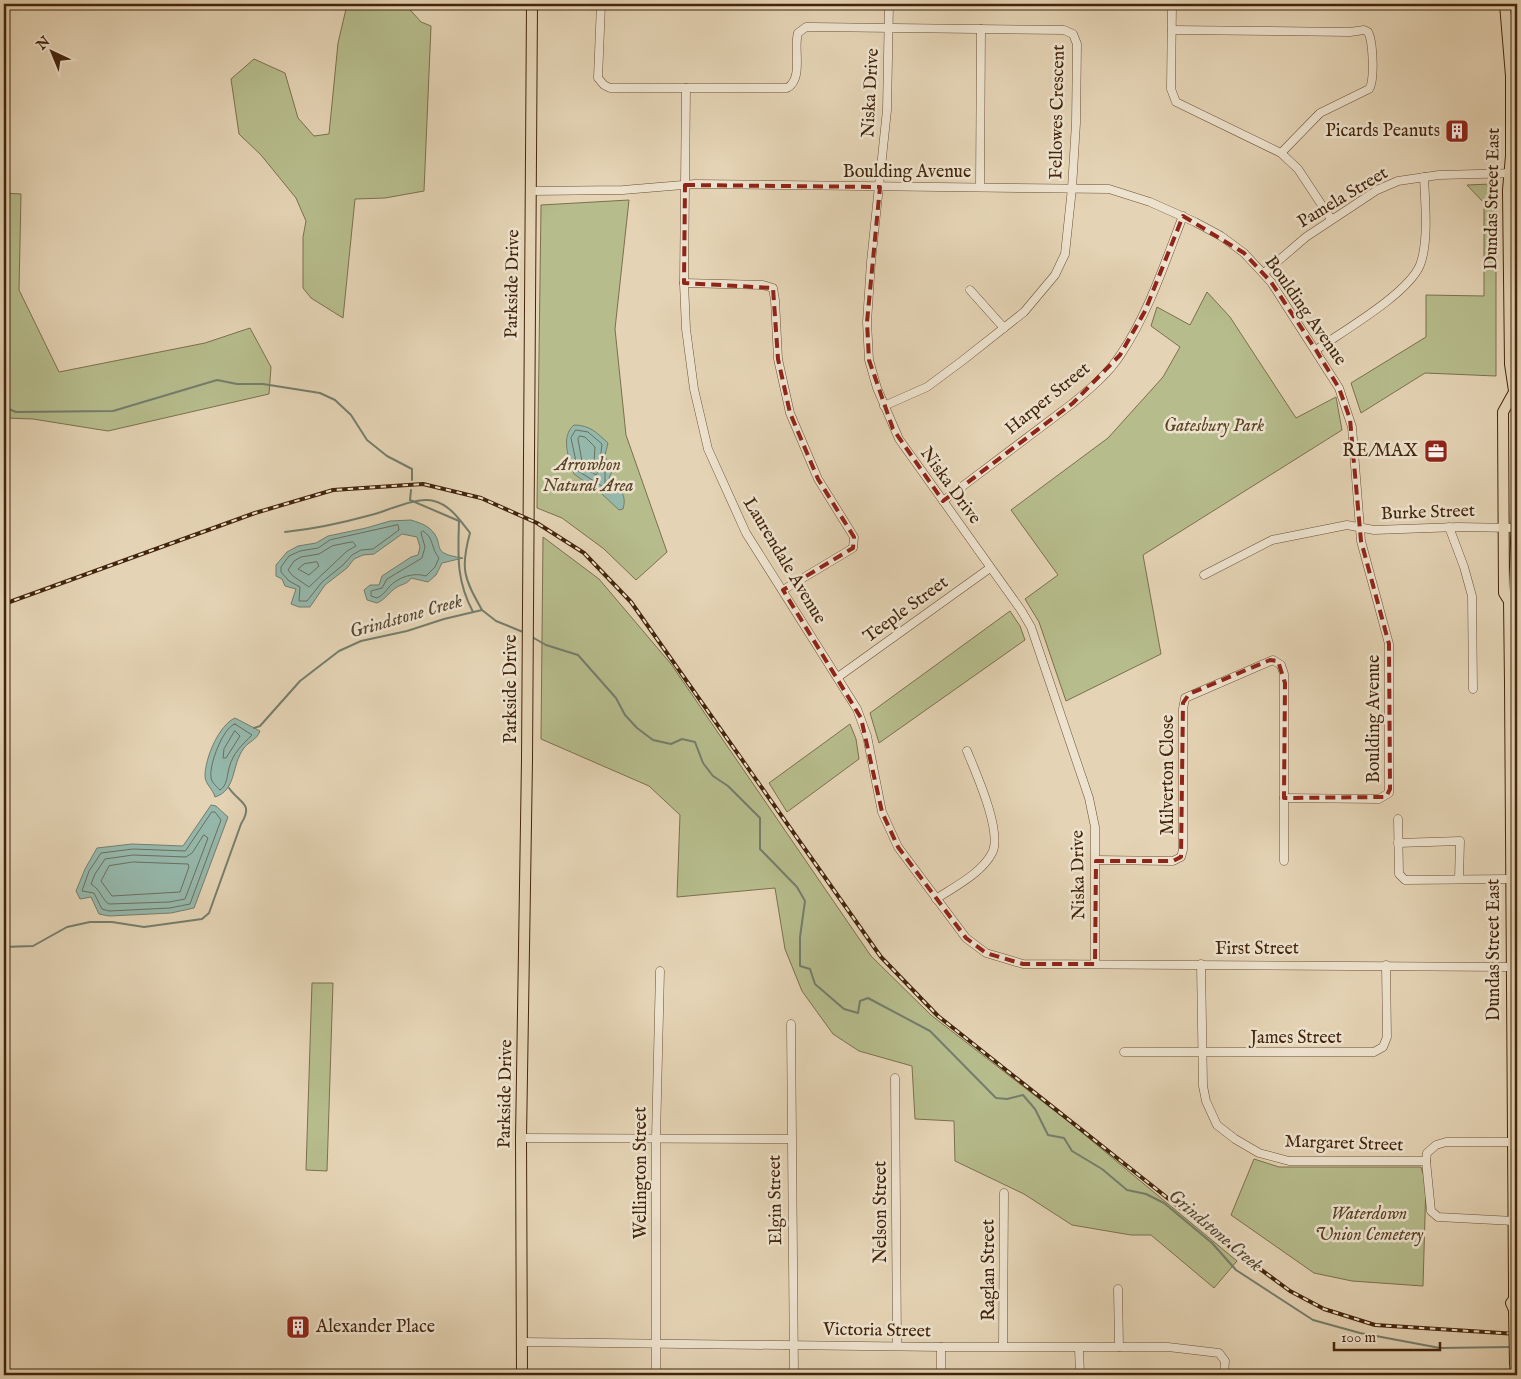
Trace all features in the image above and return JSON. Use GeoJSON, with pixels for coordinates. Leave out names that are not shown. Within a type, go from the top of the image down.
{"type":"FeatureCollection","features":[{"type":"Feature","properties":{"kind":"main road","name":"Parkside Drive"},"geometry":{"type":"LineString","coordinates":[[522,1375],[521,1138],[528,646],[532,4]]}},
{"type":"Feature","properties":{"kind":"main road","name":"Dundas Street East"},"geometry":{"type":"LineString","coordinates":[[1505,4],[1510,76],[1513,173],[1510,364],[1517,411]]}},
{"type":"Feature","properties":{"kind":"main road","name":"Dundas Street East"},"geometry":{"type":"LineString","coordinates":[[1513,394],[1503,412],[1501,528],[1504,593],[1509,602],[1510,967],[1515,1142],[1516,1375]]}},
{"type":"Feature","properties":{"kind":"main road","name":"Dundas Street East"},"geometry":{"type":"LineString","coordinates":[[1509,602],[1514,594],[1517,518]]}},
{"type":"Feature","properties":{"kind":"street","name":"Fellowes Crescent"},"geometry":{"type":"LineString","coordinates":[[601,4],[598,78],[604,85],[610,88],[787,88],[794,81],[797,38],[802,29],[812,27],[1064,30],[1070,31],[1076,38],[1076,123],[1072,188],[1067,242],[1060,266],[1050,283],[1032,305],[1004,328],[927,387],[884,406]]}},
{"type":"Feature","properties":{"kind":"street","name":"Niska Drive"},"geometry":{"type":"LineString","coordinates":[[889,4],[887,110],[867,322],[869,360],[884,406],[899,439],[1031,627],[1089,798],[1095,826],[1095,964]]}},
{"type":"Feature","properties":{"kind":"street"},"geometry":{"type":"LineString","coordinates":[[1172,4],[1171,90],[1176,102],[1281,153],[1298,169],[1331,219]]}},
{"type":"Feature","properties":{"kind":"street"},"geometry":{"type":"LineString","coordinates":[[980,187],[981,29]]}},
{"type":"Feature","properties":{"kind":"street"},"geometry":{"type":"LineString","coordinates":[[1172,30],[1350,32],[1364,30],[1368,32],[1372,44],[1372,81],[1370,89],[1320,113],[1281,153]]}},
{"type":"Feature","properties":{"kind":"street","name":"Laurendale Avenue"},"geometry":{"type":"LineString","coordinates":[[686,88],[684,282],[694,389],[708,449],[746,533],[838,677],[865,727],[878,797],[886,823],[898,847],[972,944],[986,953],[1004,960]]}},
{"type":"Feature","properties":{"kind":"street","name":"Pamela Street"},"geometry":{"type":"LineString","coordinates":[[1264,273],[1306,236],[1389,184],[1406,178],[1424,176],[1513,173]]}},
{"type":"Feature","properties":{"kind":"street"},"geometry":{"type":"LineString","coordinates":[[1316,350],[1400,290],[1417,271],[1424,249],[1424,176]]}},
{"type":"Feature","properties":{"kind":"street","name":"Boulding Avenue"},"geometry":{"type":"LineString","coordinates":[[531,191],[624,190],[684,185],[1072,188],[1119,191],[1183,216],[1221,236],[1244,253],[1264,273],[1339,388],[1350,419],[1360,528],[1365,558],[1389,644],[1390,789],[1386,796],[1379,799],[1284,798]]}},
{"type":"Feature","properties":{"kind":"street","name":"Harper Street"},"geometry":{"type":"LineString","coordinates":[[943,502],[1073,403],[1092,386],[1120,355],[1145,311],[1183,216]]}},
{"type":"Feature","properties":{"kind":"street"},"geometry":{"type":"LineString","coordinates":[[684,282],[763,285],[772,288],[776,300],[778,359],[790,413],[818,479],[854,537],[853,548],[783,590]]}},
{"type":"Feature","properties":{"kind":"street"},"geometry":{"type":"LineString","coordinates":[[970,290],[1004,328]]}},
{"type":"Feature","properties":{"kind":"street","name":"Burke Street"},"geometry":{"type":"LineString","coordinates":[[1204,575],[1272,540],[1347,525],[1374,530],[1449,527],[1501,528],[1517,531]]}},
{"type":"Feature","properties":{"kind":"street"},"geometry":{"type":"LineString","coordinates":[[1449,527],[1464,566],[1472,596],[1474,689]]}},
{"type":"Feature","properties":{"kind":"street","name":"Teeple Street"},"geometry":{"type":"LineString","coordinates":[[838,677],[990,568]]}},
{"type":"Feature","properties":{"kind":"street","name":"Milverton Close"},"geometry":{"type":"LineString","coordinates":[[1096,860],[1173,861],[1181,858],[1184,850],[1183,709],[1185,698],[1270,660],[1278,661],[1284,674],[1284,798]]}},
{"type":"Feature","properties":{"kind":"street"},"geometry":{"type":"LineString","coordinates":[[936,899],[982,866],[995,846],[994,826],[968,751]]}},
{"type":"Feature","properties":{"kind":"street"},"geometry":{"type":"LineString","coordinates":[[1284,798],[1284,861]]}},
{"type":"Feature","properties":{"kind":"street"},"geometry":{"type":"LineString","coordinates":[[1398,818],[1400,874],[1405,880],[1510,879]]}},
{"type":"Feature","properties":{"kind":"street"},"geometry":{"type":"LineString","coordinates":[[1398,843],[1460,841],[1459,880]]}},
{"type":"Feature","properties":{"kind":"street","name":"First Street"},"geometry":{"type":"LineString","coordinates":[[1004,960],[1023,964],[1510,967]]}},
{"type":"Feature","properties":{"kind":"street","name":"Margaret Street"},"geometry":{"type":"LineString","coordinates":[[1201,964],[1202,1077],[1206,1102],[1217,1125],[1235,1139],[1259,1153],[1289,1161],[1426,1161],[1427,1153],[1436,1145],[1446,1142],[1515,1142]]}},
{"type":"Feature","properties":{"kind":"street","name":"James Street"},"geometry":{"type":"LineString","coordinates":[[1124,1052],[1374,1052],[1383,1047],[1387,1037],[1386,965]]}},
{"type":"Feature","properties":{"kind":"street","name":"Wellington Street"},"geometry":{"type":"LineString","coordinates":[[656,1375],[656,1138],[660,971]]}},
{"type":"Feature","properties":{"kind":"street","name":"Elgin Street"},"geometry":{"type":"LineString","coordinates":[[791,1024],[790,1139],[794,1375]]}},
{"type":"Feature","properties":{"kind":"street","name":"Nelson Street"},"geometry":{"type":"LineString","coordinates":[[895,1078],[897,1345]]}},
{"type":"Feature","properties":{"kind":"street"},"geometry":{"type":"LineString","coordinates":[[521,1138],[790,1139]]}},
{"type":"Feature","properties":{"kind":"street"},"geometry":{"type":"LineString","coordinates":[[1426,1161],[1431,1211],[1438,1217],[1514,1221]]}},
{"type":"Feature","properties":{"kind":"street","name":"Raglan Street"},"geometry":{"type":"LineString","coordinates":[[1003,1346],[1004,1193]]}},
{"type":"Feature","properties":{"kind":"street"},"geometry":{"type":"LineString","coordinates":[[1118,1289],[1119,1347]]}},
{"type":"Feature","properties":{"kind":"street","name":"Victoria Street"},"geometry":{"type":"LineString","coordinates":[[523,1342],[1079,1348],[1168,1346],[1218,1353],[1225,1361],[1224,1375]]}},
{"type":"Feature","properties":{"kind":"street"},"geometry":{"type":"LineString","coordinates":[[941,1347],[941,1375]]}},
{"type":"Feature","properties":{"kind":"street"},"geometry":{"type":"LineString","coordinates":[[1079,1348],[1080,1375]]}},
{"type":"Feature","properties":{"kind":"highlighted area"},"geometry":{"type":"Polygon","coordinates":[[[685,185],[880,187],[867,322],[869,360],[893,429],[943,501],[1073,403],[1120,355],[1145,311],[1183,216],[1244,253],[1271,282],[1316,350],[1339,388],[1350,419],[1361,541],[1389,644],[1390,789],[1386,797],[1284,798],[1285,683],[1278,661],[1270,660],[1189,694],[1183,703],[1181,857],[1173,861],[1096,861],[1095,964],[1023,964],[986,953],[966,938],[898,847],[882,812],[861,718],[783,590],[853,548],[854,537],[818,479],[790,413],[778,359],[773,288],[684,283],[685,185]]]}},
{"type":"Feature","properties":{"kind":"green space"},"geometry":{"type":"Polygon","coordinates":[[[357,4],[405,4],[421,22],[431,26],[424,191],[385,198],[355,199],[343,318],[311,298],[303,288],[303,237],[306,221],[296,198],[261,155],[239,134],[231,79],[254,59],[285,73],[298,118],[314,136],[329,134],[338,43],[346,9],[357,4]]]}},
{"type":"Feature","properties":{"kind":"green space"},"geometry":{"type":"Polygon","coordinates":[[[1491,184],[1496,193],[1496,376],[1425,373],[1361,413],[1351,383],[1426,337],[1426,295],[1484,296],[1484,203],[1467,185],[1491,184]]]}},
{"type":"Feature","properties":{"kind":"green space"},"geometry":{"type":"Polygon","coordinates":[[[4,193],[21,194],[19,290],[59,372],[205,343],[250,328],[271,367],[269,394],[108,431],[33,419],[7,418],[4,414],[4,193]]]}},
{"type":"Feature","properties":{"kind":"green space","name":"Arrowhon Natural Area"},"geometry":{"type":"Polygon","coordinates":[[[629,200],[615,329],[626,435],[667,552],[636,580],[604,549],[562,518],[537,508],[541,205],[629,200]]]}},
{"type":"Feature","properties":{"kind":"green space","name":"Gatesbury Park"},"geometry":{"type":"Polygon","coordinates":[[[1207,292],[1230,317],[1296,418],[1336,397],[1342,430],[1143,555],[1161,654],[1066,701],[1039,622],[1025,599],[1058,575],[1011,510],[1108,438],[1163,377],[1180,347],[1151,326],[1157,307],[1190,325],[1207,292]]]}},
{"type":"Feature","properties":{"kind":"green space"},"geometry":{"type":"Polygon","coordinates":[[[543,537],[599,579],[671,664],[871,956],[931,1015],[1074,1126],[1237,1261],[1214,1288],[1151,1235],[1131,1235],[1072,1225],[1024,1194],[955,1161],[954,1121],[915,1119],[912,1066],[859,1051],[833,1034],[802,991],[785,949],[775,888],[677,897],[680,815],[649,786],[541,739],[543,537]]]}},
{"type":"Feature","properties":{"kind":"green space"},"geometry":{"type":"Polygon","coordinates":[[[1010,611],[1020,626],[1025,640],[879,743],[870,713],[1010,611]]]}},
{"type":"Feature","properties":{"kind":"green space"},"geometry":{"type":"Polygon","coordinates":[[[850,724],[856,739],[859,759],[787,812],[769,783],[850,724]]]}},
{"type":"Feature","properties":{"kind":"green space"},"geometry":{"type":"Polygon","coordinates":[[[312,983],[333,983],[327,1171],[306,1170],[312,983]]]}},
{"type":"Feature","properties":{"kind":"green space","name":"Waterdown Union Cemetery"},"geometry":{"type":"Polygon","coordinates":[[[1254,1159],[1279,1167],[1421,1167],[1426,1182],[1423,1286],[1352,1281],[1314,1273],[1231,1215],[1254,1159]]]}},
{"type":"Feature","properties":{"kind":"water"},"geometry":{"type":"Polygon","coordinates":[[[574,425],[589,428],[608,443],[605,455],[608,467],[613,469],[609,478],[611,483],[618,488],[624,497],[623,509],[619,510],[602,494],[574,474],[568,455],[567,436],[574,425]]]}},
{"type":"Feature","properties":{"kind":"water"},"geometry":{"type":"Polygon","coordinates":[[[411,520],[429,528],[437,539],[441,551],[463,558],[442,563],[436,575],[428,582],[411,578],[377,603],[367,600],[364,590],[370,585],[379,585],[382,576],[411,557],[418,555],[420,547],[417,537],[402,534],[374,554],[363,555],[354,559],[347,568],[325,585],[310,607],[299,607],[291,604],[296,589],[285,586],[282,579],[276,576],[276,565],[287,552],[298,546],[316,543],[328,536],[390,521],[411,520]]]}},
{"type":"Feature","properties":{"kind":"water"},"geometry":{"type":"Polygon","coordinates":[[[235,718],[260,731],[257,737],[246,746],[240,755],[227,789],[215,797],[205,779],[207,760],[218,735],[235,718]]]}},
{"type":"Feature","properties":{"kind":"water"},"geometry":{"type":"Polygon","coordinates":[[[211,805],[216,806],[228,817],[194,908],[171,913],[109,916],[99,914],[91,897],[80,899],[76,891],[85,869],[97,848],[132,844],[183,846],[211,805]]]}},
{"type":"Feature","properties":{"kind":"waterway"},"geometry":{"type":"LineString","coordinates":[[4,407],[16,412],[113,411],[217,380],[237,384],[263,384],[320,393],[335,400],[351,415],[367,440],[387,456],[412,469],[412,480]]}},
{"type":"Feature","properties":{"kind":"waterway"},"geometry":{"type":"LineString","coordinates":[[411,490],[410,500],[459,521],[459,568],[463,589],[473,612]]}},
{"type":"Feature","properties":{"kind":"waterway"},"geometry":{"type":"LineString","coordinates":[[285,532],[349,521],[419,501],[427,500],[440,503],[454,514],[470,533],[465,556],[466,573],[471,590],[482,610]]}},
{"type":"Feature","properties":{"kind":"waterway","name":"Grindstone Creek"},"geometry":{"type":"LineString","coordinates":[[254,728],[260,726],[300,681],[339,651],[361,641],[407,631],[444,619],[482,610],[496,621],[523,632]]}},
{"type":"Feature","properties":{"kind":"waterway","name":"Grindstone Creek"},"geometry":{"type":"LineString","coordinates":[[532,637],[546,645],[578,655],[616,698],[625,715],[637,728],[653,740],[671,744],[682,739],[695,742],[703,763],[713,776],[728,786],[760,818],[760,849],[797,887],[805,901],[800,937],[800,966],[810,969],[815,984],[844,1009],[858,1013],[860,1001],[868,998],[930,1031],[996,1098],[1007,1099],[1023,1095],[1035,1109],[1048,1135],[1064,1138],[1072,1151],[1102,1169],[1127,1190],[1146,1194],[1164,1203],[1212,1243],[1236,1270],[1313,1320],[1360,1333],[1440,1348],[1512,1347]]}},
{"type":"Feature","properties":{"kind":"waterway","name":"Grindstone Creek"},"geometry":{"type":"LineString","coordinates":[[4,947],[33,946],[67,927],[90,922],[112,922],[144,927],[202,919],[209,913],[245,817],[246,808],[244,804],[229,788]]}},
{"type":"Feature","properties":{"kind":"railway"},"geometry":{"type":"LineString","coordinates":[[4,604],[255,513],[333,490],[423,484],[481,498],[537,523],[584,553],[631,602],[881,957],[938,1016],[1218,1238],[1290,1291],[1324,1309],[1375,1325],[1517,1334]]}},
{"type":"Feature","properties":{"kind":"place","name":"Picards Peanuts"},"geometry":{"type":"Point","coordinates":[1457,131]}},
{"type":"Feature","properties":{"kind":"place","name":"RE/MAX"},"geometry":{"type":"Point","coordinates":[1436,451]}},
{"type":"Feature","properties":{"kind":"place","name":"Alexander Place"},"geometry":{"type":"Point","coordinates":[298,1327]}}]}
